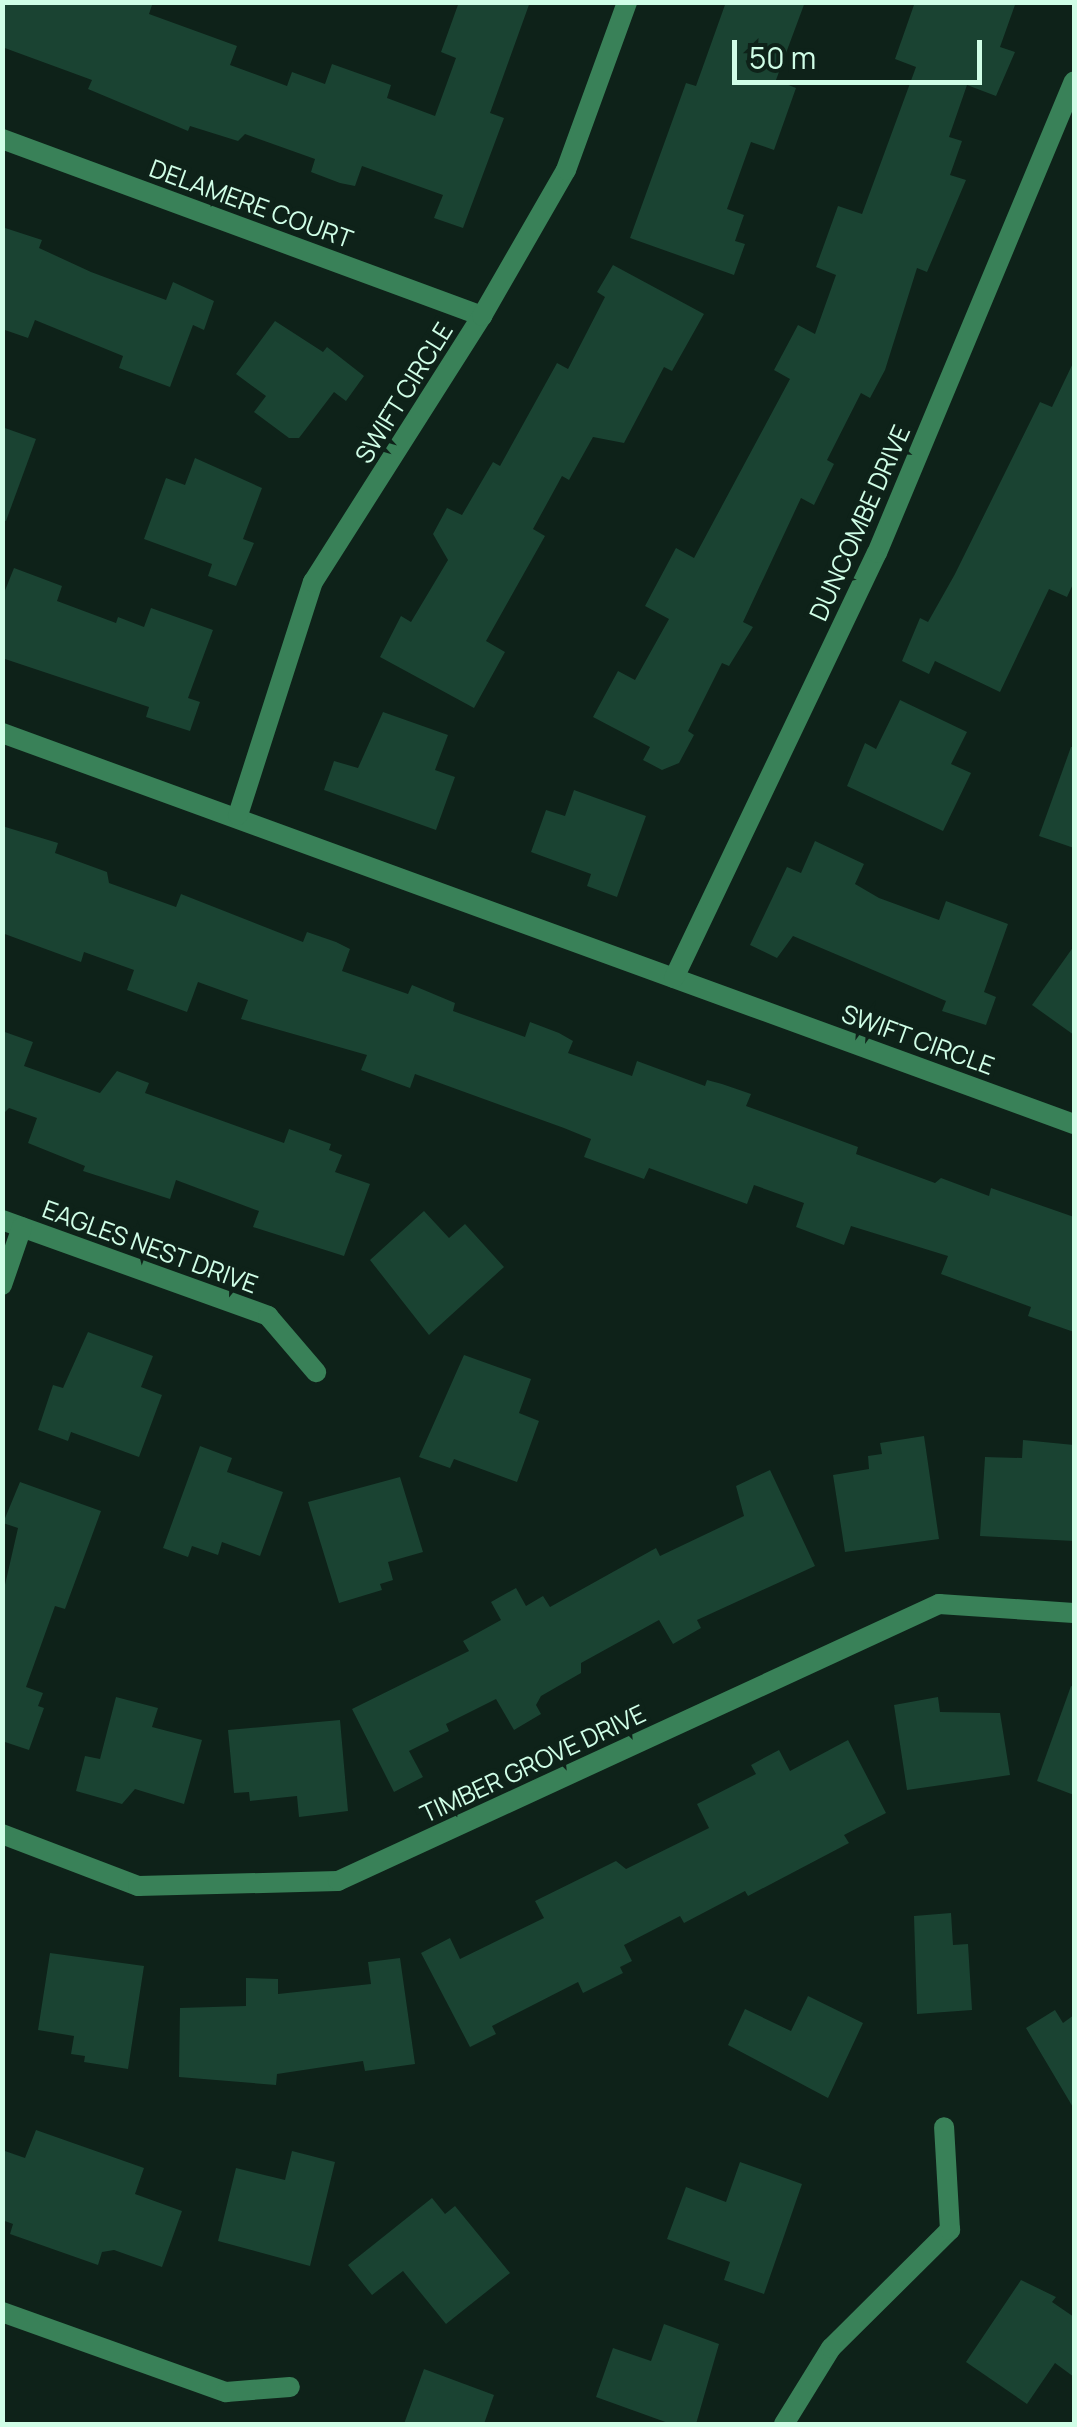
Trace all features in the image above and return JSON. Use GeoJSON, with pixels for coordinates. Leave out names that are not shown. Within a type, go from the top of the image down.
{"type":"FeatureCollection","features":[{"type":"Feature","properties":{"kind":"street","name":"SWIFT CIRCLE"},"geometry":{"type":"LineString","coordinates":[[238,816],[312,582],[482,316],[566,170],[626,2]]}},
{"type":"Feature","properties":{"kind":"street","name":"DUNCOMBE DRIVE"},"geometry":{"type":"LineString","coordinates":[[674,978],[876,553],[1074,81]]}},
{"type":"Feature","properties":{"kind":"street","name":"DELAMERE COURT"},"geometry":{"type":"LineString","coordinates":[[2,139],[482,316]]}},
{"type":"Feature","properties":{"kind":"street","name":"SWIFT CIRCLE"},"geometry":{"type":"LineString","coordinates":[[2,734],[238,816],[1074,1124]]}},
{"type":"Feature","properties":{"kind":"street"},"geometry":{"type":"LineString","coordinates":[[2,1285],[12,1224]]}},
{"type":"Feature","properties":{"kind":"street","name":"EAGLES NEST DRIVE"},"geometry":{"type":"LineString","coordinates":[[12,1224],[268,1316],[316,1372]]}},
{"type":"Feature","properties":{"kind":"street","name":"TIMBER GROVE DRIVE"},"geometry":{"type":"LineString","coordinates":[[2,1834],[138,1886],[338,1881],[940,1604],[1074,1613]]}},
{"type":"Feature","properties":{"kind":"street"},"geometry":{"type":"LineString","coordinates":[[784,2424],[831,2348],[950,2230],[944,2127]]}},
{"type":"Feature","properties":{"kind":"street"},"geometry":{"type":"LineString","coordinates":[[2,2312],[226,2392],[290,2387]]}},
{"type":"Feature","properties":{"kind":"building"},"geometry":{"type":"Polygon","coordinates":[[[2,2],[153,2],[149,14],[237,46],[230,65],[287,86],[292,72],[325,84],[332,64],[391,85],[387,98],[435,116],[456,58],[441,52],[459,2],[530,2],[490,113],[504,118],[463,228],[434,218],[443,195],[362,166],[355,186],[340,183],[311,172],[315,159],[245,134],[238,141],[190,126],[188,131],[88,89],[92,80],[2,47],[2,2]]]}},
{"type":"Feature","properties":{"kind":"building"},"geometry":{"type":"Polygon","coordinates":[[[726,2],[805,2],[776,80],[796,88],[774,150],[751,142],[727,209],[744,215],[735,241],[745,244],[734,275],[630,238],[686,83],[696,86],[726,2]]]}},
{"type":"Feature","properties":{"kind":"building"},"geometry":{"type":"Polygon","coordinates":[[[915,2],[1016,2],[1000,47],[1015,52],[996,96],[967,85],[949,137],[962,141],[950,175],[966,180],[927,272],[917,268],[885,370],[870,398],[861,393],[827,460],[834,464],[814,505],[801,498],[743,622],[753,627],[729,666],[722,663],[688,731],[694,735],[679,763],[662,770],[643,760],[650,747],[593,717],[618,671],[635,680],[669,619],[645,606],[676,548],[694,558],[790,379],[774,370],[798,325],[815,334],[836,275],[816,267],[838,206],[862,214],[916,67],[895,59],[915,2]]]}},
{"type":"Feature","properties":{"kind":"building"},"geometry":{"type":"Polygon","coordinates":[[[2,227],[42,240],[39,248],[91,272],[166,300],[173,282],[214,301],[204,330],[193,325],[170,387],[119,368],[123,356],[35,320],[28,338],[2,329],[2,227]]]}},
{"type":"Feature","properties":{"kind":"building"},"geometry":{"type":"Polygon","coordinates":[[[613,265],[704,314],[672,371],[664,367],[624,443],[593,437],[569,480],[562,476],[533,529],[545,536],[486,641],[505,652],[474,708],[380,657],[401,616],[411,622],[448,560],[433,534],[447,508],[462,515],[493,462],[500,466],[557,363],[568,369],[605,297],[597,292],[613,265]]]}},
{"type":"Feature","properties":{"kind":"building"},"geometry":{"type":"Polygon","coordinates":[[[275,321],[323,352],[327,347],[364,376],[346,401],[334,392],[299,438],[289,438],[254,412],[266,396],[236,374],[275,321]]]}},
{"type":"Feature","properties":{"kind":"building"},"geometry":{"type":"Polygon","coordinates":[[[1074,361],[1074,582],[1067,597],[1049,589],[1000,692],[935,661],[929,674],[902,661],[920,618],[928,622],[955,574],[1040,402],[1052,407],[1074,361]]]}},
{"type":"Feature","properties":{"kind":"building"},"geometry":{"type":"Polygon","coordinates":[[[2,427],[36,439],[6,521],[2,520],[2,427]]]}},
{"type":"Feature","properties":{"kind":"building"},"geometry":{"type":"Polygon","coordinates":[[[195,458],[262,488],[243,539],[254,543],[236,586],[208,576],[212,564],[144,539],[166,478],[185,485],[195,458]]]}},
{"type":"Feature","properties":{"kind":"building"},"geometry":{"type":"Polygon","coordinates":[[[14,568],[62,586],[57,601],[116,623],[118,617],[144,627],[151,608],[213,630],[188,698],[200,702],[190,731],[146,717],[149,707],[2,658],[2,598],[14,568]]]}},
{"type":"Feature","properties":{"kind":"building"},"geometry":{"type":"Polygon","coordinates":[[[900,700],[967,732],[951,764],[971,773],[943,831],[847,786],[865,743],[876,749],[900,700]]]}},
{"type":"Feature","properties":{"kind":"building"},"geometry":{"type":"Polygon","coordinates":[[[383,712],[448,735],[435,770],[455,777],[436,830],[324,790],[334,761],[358,768],[383,712]]]}},
{"type":"Feature","properties":{"kind":"building"},"geometry":{"type":"Polygon","coordinates":[[[1074,747],[1074,848],[1039,836],[1074,747]]]}},
{"type":"Feature","properties":{"kind":"building"},"geometry":{"type":"Polygon","coordinates":[[[574,790],[646,816],[617,897],[587,886],[591,874],[531,852],[546,810],[565,816],[574,790]]]}},
{"type":"Feature","properties":{"kind":"building"},"geometry":{"type":"Polygon","coordinates":[[[2,826],[58,843],[55,853],[107,872],[109,883],[176,907],[181,894],[303,942],[307,932],[336,942],[350,949],[342,971],[408,994],[412,985],[455,1003],[453,1011],[525,1037],[530,1022],[573,1041],[568,1053],[632,1076],[637,1061],[705,1086],[707,1080],[722,1084],[751,1094],[746,1106],[858,1147],[856,1154],[935,1183],[941,1178],[989,1196],[991,1188],[1074,1217],[1074,1332],[1028,1316],[1031,1307],[941,1274],[948,1256],[851,1226],[844,1245],[796,1227],[804,1203],[754,1185],[747,1204],[649,1168],[644,1179],[584,1157],[591,1139],[564,1128],[415,1074],[410,1088],[361,1070],[367,1055],[241,1019],[248,1000],[198,982],[187,1012],[127,990],[134,970],[84,952],[81,962],[2,933],[2,826]]]}},
{"type":"Feature","properties":{"kind":"building"},"geometry":{"type":"Polygon","coordinates":[[[815,841],[864,864],[855,884],[879,898],[939,920],[946,901],[1008,924],[984,992],[996,997],[986,1025],[942,1011],[946,1001],[793,936],[777,958],[750,945],[787,867],[801,873],[815,841]]]}},
{"type":"Feature","properties":{"kind":"building"},"geometry":{"type":"Polygon","coordinates":[[[1074,946],[1074,1035],[1032,1005],[1074,946]]]}},
{"type":"Feature","properties":{"kind":"building"},"geometry":{"type":"Polygon","coordinates":[[[2,1031],[33,1042],[24,1066],[100,1093],[117,1071],[149,1083],[145,1093],[284,1143],[289,1129],[331,1144],[329,1150],[342,1155],[335,1172],[370,1184],[344,1256],[253,1227],[259,1211],[176,1180],[170,1199],[83,1171],[85,1166],[28,1143],[37,1118],[9,1108],[2,1115],[2,1031]]]}},
{"type":"Feature","properties":{"kind":"building"},"geometry":{"type":"Polygon","coordinates":[[[424,1211],[449,1238],[465,1224],[504,1267],[429,1335],[370,1260],[424,1211]]]}},
{"type":"Feature","properties":{"kind":"building"},"geometry":{"type":"Polygon","coordinates":[[[88,1332],[153,1356],[141,1387],[162,1395],[139,1457],[71,1432],[68,1441],[38,1430],[53,1385],[63,1388],[88,1332]]]}},
{"type":"Feature","properties":{"kind":"building"},"geometry":{"type":"Polygon","coordinates":[[[464,1355],[531,1379],[519,1413],[539,1421],[517,1482],[454,1459],[450,1468],[419,1457],[464,1355]]]}},
{"type":"Feature","properties":{"kind":"building"},"geometry":{"type":"Polygon","coordinates":[[[924,1436],[939,1539],[845,1552],[833,1475],[869,1469],[868,1456],[882,1454],[880,1443],[924,1436]]]}},
{"type":"Feature","properties":{"kind":"building"},"geometry":{"type":"Polygon","coordinates":[[[1023,1440],[1074,1445],[1074,1541],[980,1536],[985,1457],[1022,1458],[1023,1440]]]}},
{"type":"Feature","properties":{"kind":"building"},"geometry":{"type":"Polygon","coordinates":[[[200,1446],[232,1458],[227,1472],[283,1492],[260,1556],[222,1542],[218,1555],[192,1546],[188,1557],[163,1548],[200,1446]]]}},
{"type":"Feature","properties":{"kind":"building"},"geometry":{"type":"Polygon","coordinates":[[[770,1470],[815,1566],[697,1620],[701,1628],[673,1644],[659,1620],[581,1663],[581,1673],[541,1696],[536,1705],[541,1714],[514,1730],[496,1699],[446,1724],[449,1731],[409,1751],[423,1777],[394,1792],[352,1709],[469,1651],[463,1641],[501,1620],[491,1602],[516,1588],[526,1606],[543,1596],[550,1607],[656,1548],[660,1556],[744,1516],[736,1486],[770,1470]]]}},
{"type":"Feature","properties":{"kind":"building"},"geometry":{"type":"Polygon","coordinates":[[[400,1477],[423,1552],[388,1562],[393,1580],[380,1584],[382,1590],[339,1603],[308,1502],[400,1477]]]}},
{"type":"Feature","properties":{"kind":"building"},"geometry":{"type":"Polygon","coordinates":[[[20,1482],[101,1511],[65,1609],[55,1606],[26,1687],[43,1693],[38,1706],[44,1708],[29,1750],[2,1741],[2,1598],[18,1528],[3,1523],[20,1482]]]}},
{"type":"Feature","properties":{"kind":"building"},"geometry":{"type":"Polygon","coordinates":[[[1071,1686],[1074,1687],[1074,1795],[1037,1781],[1071,1686]]]}},
{"type":"Feature","properties":{"kind":"building"},"geometry":{"type":"Polygon","coordinates":[[[116,1697],[158,1708],[152,1727],[202,1740],[184,1804],[135,1789],[122,1804],[76,1791],[85,1756],[100,1759],[116,1697]]]}},
{"type":"Feature","properties":{"kind":"building"},"geometry":{"type":"Polygon","coordinates":[[[938,1697],[940,1712],[1000,1713],[1010,1775],[907,1790],[894,1705],[938,1697]]]}},
{"type":"Feature","properties":{"kind":"building"},"geometry":{"type":"Polygon","coordinates":[[[340,1720],[348,1811],[299,1817],[297,1796],[250,1801],[249,1792],[234,1793],[228,1730],[340,1720]]]}},
{"type":"Feature","properties":{"kind":"building"},"geometry":{"type":"Polygon","coordinates":[[[848,1740],[886,1813],[844,1835],[849,1843],[748,1896],[745,1891],[684,1923],[680,1916],[624,1945],[632,1961],[620,1967],[623,1973],[583,1993],[578,1982],[492,2026],[496,2034],[470,2047],[421,1953],[450,1938],[460,1959],[544,1918],[535,1901],[616,1861],[626,1869],[709,1828],[697,1804],[756,1774],[751,1765],[779,1750],[790,1771],[848,1740]]]}},
{"type":"Feature","properties":{"kind":"building"},"geometry":{"type":"Polygon","coordinates":[[[951,1913],[953,1945],[968,1944],[972,2010],[917,2014],[914,1916],[951,1913]]]}},
{"type":"Feature","properties":{"kind":"building"},"geometry":{"type":"Polygon","coordinates":[[[50,1953],[144,1966],[128,2069],[84,2062],[85,2056],[71,2054],[74,2036],[38,2030],[50,1953]]]}},
{"type":"Feature","properties":{"kind":"building"},"geometry":{"type":"Polygon","coordinates":[[[400,1958],[415,2064],[365,2071],[363,2061],[277,2074],[276,2085],[179,2077],[180,2008],[246,2006],[246,1978],[278,1979],[278,1994],[371,1984],[368,1962],[400,1958]]]}},
{"type":"Feature","properties":{"kind":"building"},"geometry":{"type":"Polygon","coordinates":[[[808,1996],[863,2023],[828,2098],[728,2045],[745,2009],[791,2031],[808,1996]]]}},
{"type":"Feature","properties":{"kind":"building"},"geometry":{"type":"Polygon","coordinates":[[[1055,2010],[1063,2023],[1074,2015],[1074,2109],[1026,2028],[1055,2010]]]}},
{"type":"Feature","properties":{"kind":"building"},"geometry":{"type":"Polygon","coordinates":[[[36,2130],[144,2168],[135,2194],[182,2211],[162,2267],[114,2250],[102,2252],[98,2265],[10,2234],[13,2224],[2,2220],[2,2150],[25,2158],[36,2130]]]}},
{"type":"Feature","properties":{"kind":"building"},"geometry":{"type":"Polygon","coordinates":[[[292,2151],[335,2162],[310,2266],[218,2241],[236,2168],[285,2180],[292,2151]]]}},
{"type":"Feature","properties":{"kind":"building"},"geometry":{"type":"Polygon","coordinates":[[[740,2162],[802,2184],[764,2294],[724,2280],[730,2262],[667,2239],[686,2187],[726,2202],[740,2162]]]}},
{"type":"Feature","properties":{"kind":"building"},"geometry":{"type":"Polygon","coordinates":[[[432,2198],[445,2214],[455,2206],[510,2273],[446,2324],[403,2271],[372,2295],[348,2265],[432,2198]]]}},
{"type":"Feature","properties":{"kind":"building"},"geometry":{"type":"Polygon","coordinates":[[[1021,2280],[1056,2297],[1052,2302],[1074,2317],[1074,2377],[1055,2363],[1027,2404],[966,2362],[1021,2280]]]}},
{"type":"Feature","properties":{"kind":"building"},"geometry":{"type":"Polygon","coordinates":[[[664,2324],[719,2344],[696,2424],[671,2424],[596,2397],[613,2348],[651,2361],[664,2324]]]}},
{"type":"Feature","properties":{"kind":"building"},"geometry":{"type":"Polygon","coordinates":[[[424,2369],[494,2395],[484,2424],[404,2424],[424,2369]]]}}]}
